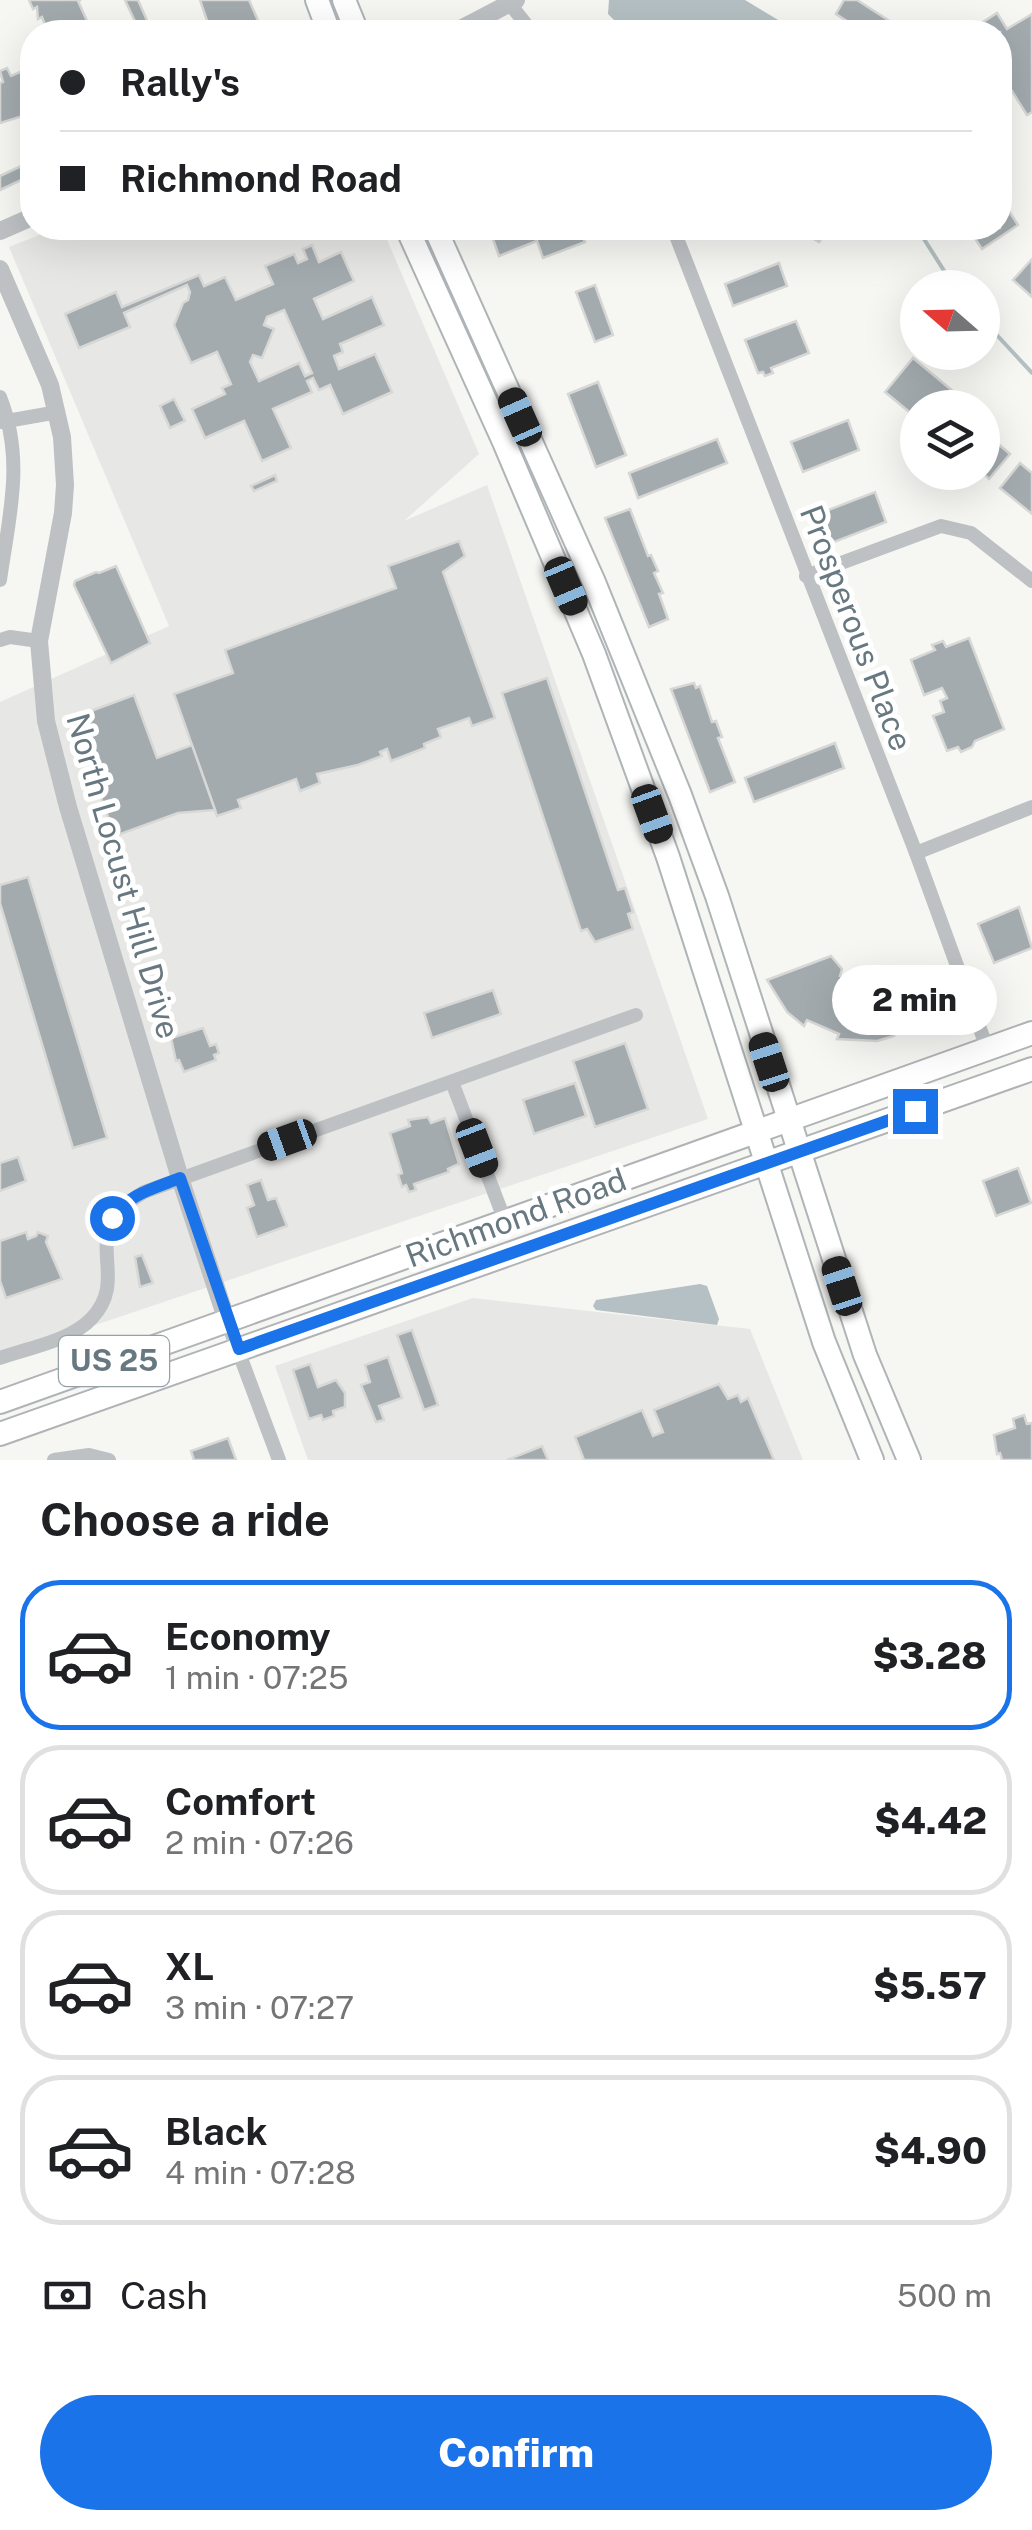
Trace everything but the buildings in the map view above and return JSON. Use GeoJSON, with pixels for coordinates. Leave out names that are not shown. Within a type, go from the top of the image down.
{"type":"FeatureCollection","features":[{"type":"Feature","properties":{"kind":"main road"},"geometry":{"type":"LineString","coordinates":[[412,240],[520,476],[594,654],[668,857],[824,1342],[872,1460]]}},
{"type":"Feature","properties":{"kind":"main road"},"geometry":{"type":"LineString","coordinates":[[441,240],[593,580],[660,743],[717,896],[865,1355],[909,1460]]}},
{"type":"Feature","properties":{"kind":"main road","name":"Richmond Road"},"geometry":{"type":"LineString","coordinates":[[0,1402],[1032,1033]]}},
{"type":"Feature","properties":{"kind":"main road","name":"Richmond Road"},"geometry":{"type":"LineString","coordinates":[[0,1434],[1032,1069]]}},
{"type":"Feature","properties":{"kind":"street"},"geometry":{"type":"LineString","coordinates":[[478,20],[513,2]]}},
{"type":"Feature","properties":{"kind":"street","name":"Prosperous Place"},"geometry":{"type":"LineString","coordinates":[[678,240],[916,853],[987,1048]]}},
{"type":"Feature","properties":{"kind":"street","name":"North Locust Hill Drive"},"geometry":{"type":"LineString","coordinates":[[0,269],[38,353],[58,412],[66,485],[38,641],[46,720],[68,807],[180,1178],[228,1320]]}},
{"type":"Feature","properties":{"kind":"street"},"geometry":{"type":"LineString","coordinates":[[0,397],[16,474],[0,580]]}},
{"type":"Feature","properties":{"kind":"street"},"geometry":{"type":"LineString","coordinates":[[5,421],[58,412]]}},
{"type":"Feature","properties":{"kind":"street"},"geometry":{"type":"LineString","coordinates":[[806,576],[941,526],[971,533],[1032,581]]}},
{"type":"Feature","properties":{"kind":"street"},"geometry":{"type":"LineString","coordinates":[[0,640],[10,637],[38,641]]}},
{"type":"Feature","properties":{"kind":"street"},"geometry":{"type":"LineString","coordinates":[[916,853],[1032,807]]}},
{"type":"Feature","properties":{"kind":"street"},"geometry":{"type":"LineString","coordinates":[[0,1358],[68,1334],[92,1318],[107,1292],[106,1234],[112,1218],[125,1203],[144,1192],[636,1014]]}},
{"type":"Feature","properties":{"kind":"street"},"geometry":{"type":"LineString","coordinates":[[452,1082],[505,1221]]}},
{"type":"Feature","properties":{"kind":"street"},"geometry":{"type":"LineString","coordinates":[[228,1320],[279,1460]]}},
{"type":"Feature","properties":{"kind":"street"},"geometry":{"type":"LineString","coordinates":[[54,1460],[89,1455],[109,1460]]}},
{"type":"Feature","properties":{"kind":"shaded area"},"geometry":{"type":"Polygon","coordinates":[[[609,0],[745,0],[778,20],[614,20],[608,14],[609,0]]]}},
{"type":"Feature","properties":{"kind":"shaded area"},"geometry":{"type":"Polygon","coordinates":[[[27,240],[387,240],[479,454],[404,521],[487,485],[708,1119],[0,1357],[0,702],[169,626],[9,247],[27,240]]]}},
{"type":"Feature","properties":{"kind":"shaded area"},"geometry":{"type":"Polygon","coordinates":[[[707,1286],[719,1319],[717,1325],[596,1310],[593,1306],[596,1300],[707,1286]]]}},
{"type":"Feature","properties":{"kind":"shaded area"},"geometry":{"type":"Polygon","coordinates":[[[473,1298],[750,1329],[803,1460],[308,1460],[275,1366],[473,1298]]]}},
{"type":"Feature","properties":{"kind":"waterway"},"geometry":{"type":"LineString","coordinates":[[925,240],[944,270]]}},
{"type":"Feature","properties":{"kind":"waterway"},"geometry":{"type":"LineString","coordinates":[[1000,338],[1032,373]]}},
{"type":"Feature","properties":{"kind":"route"},"geometry":{"type":"LineString","coordinates":[[112,1218],[125,1203],[180,1178],[239,1349],[915,1111]]}}]}
